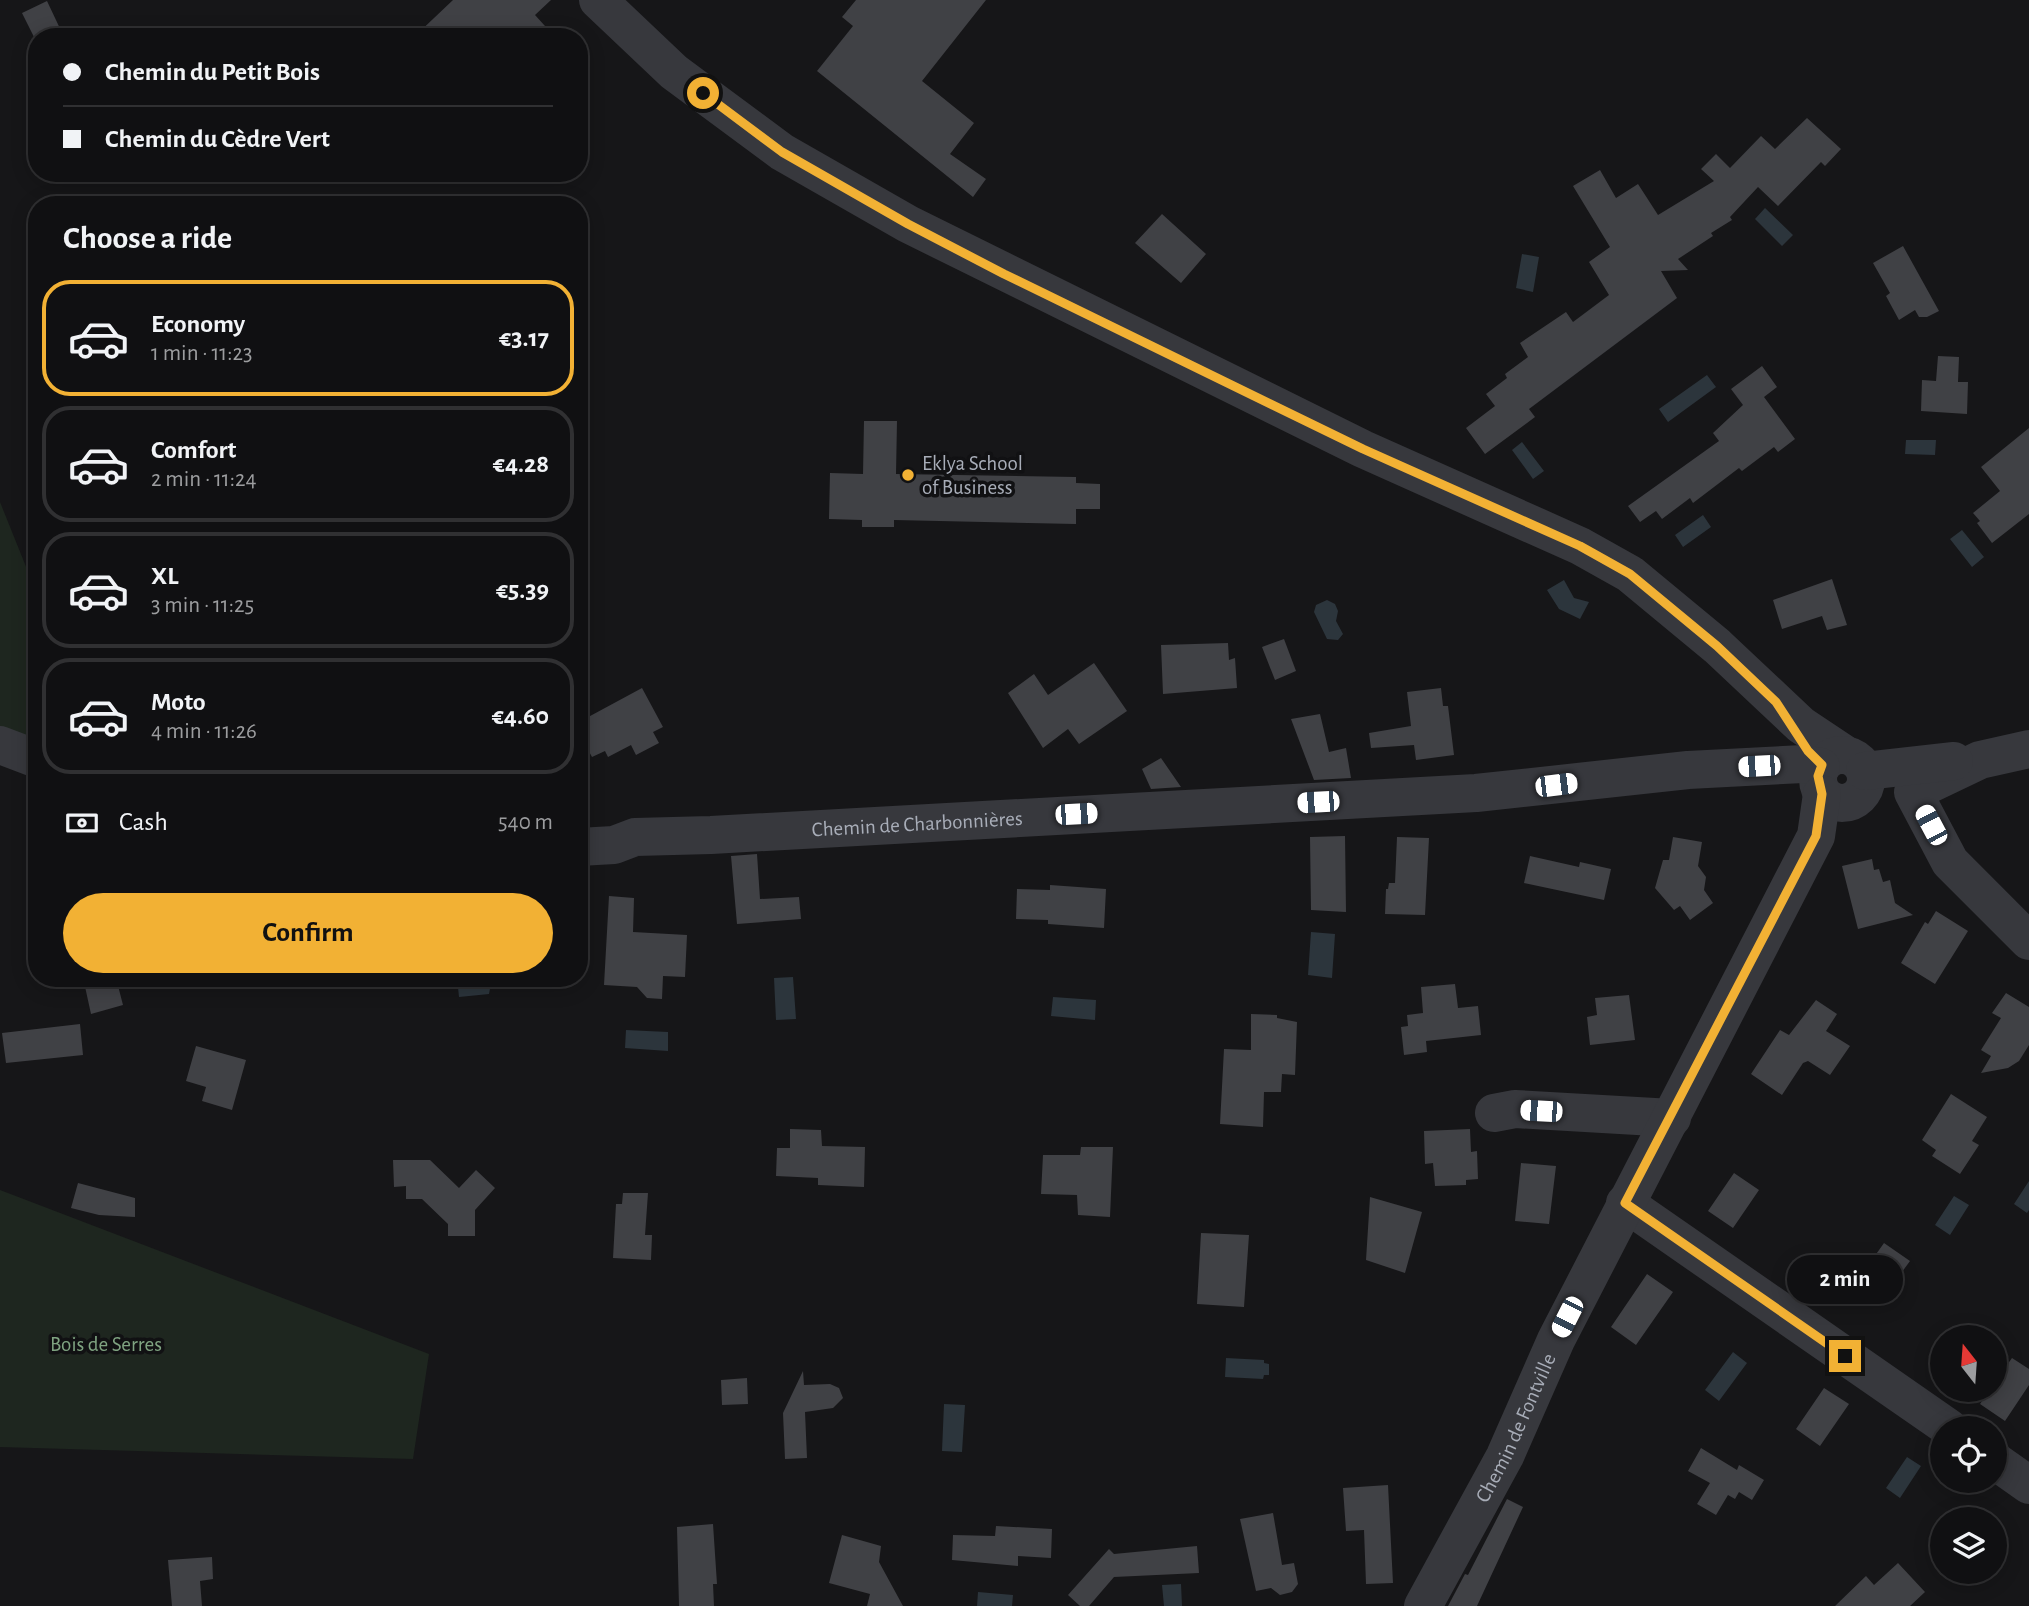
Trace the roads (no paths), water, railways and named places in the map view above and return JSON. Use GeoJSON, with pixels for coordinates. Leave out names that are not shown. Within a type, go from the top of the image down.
{"type":"FeatureCollection","features":[{"type":"Feature","properties":{"kind":"street"},"geometry":{"type":"LineString","coordinates":[[598,0],[674,72],[782,152],[897,218],[1015,280],[1363,449],[1580,546],[1630,574],[1717,646],[1857,780],[1950,862],[2029,941]]}},
{"type":"Feature","properties":{"kind":"street"},"geometry":{"type":"LineString","coordinates":[[0,745],[28,756]]}},
{"type":"Feature","properties":{"kind":"street","name":"Chemin de Charbonnières"},"geometry":{"type":"LineString","coordinates":[[588,846],[614,845],[635,837],[663,835],[683,837],[1476,793],[1688,770],[1759,766],[1803,764],[1857,780],[1980,760],[2029,749]]}},
{"type":"Feature","properties":{"kind":"street","name":"Chemin de Fontville"},"geometry":{"type":"LineString","coordinates":[[1423,1606],[1505,1455],[1556,1340],[1625,1203],[1672,1118],[1748,961],[1816,836],[1857,780]]}},
{"type":"Feature","properties":{"kind":"street"},"geometry":{"type":"LineString","coordinates":[[1494,1113],[1515,1109],[1672,1118]]}},
{"type":"Feature","properties":{"kind":"street"},"geometry":{"type":"LineString","coordinates":[[1625,1203],[1931,1416]]}},
{"type":"Feature","properties":{"kind":"street"},"geometry":{"type":"LineString","coordinates":[[2007,1469],[2029,1485]]}},
{"type":"Feature","properties":{"kind":"place","name":"Eklya School of Business"},"geometry":{"type":"Point","coordinates":[908,475]}},
{"type":"Feature","properties":{"kind":"park label","name":"Bois de Serres"},"geometry":{"type":"Point","coordinates":[106,1344]}}]}
